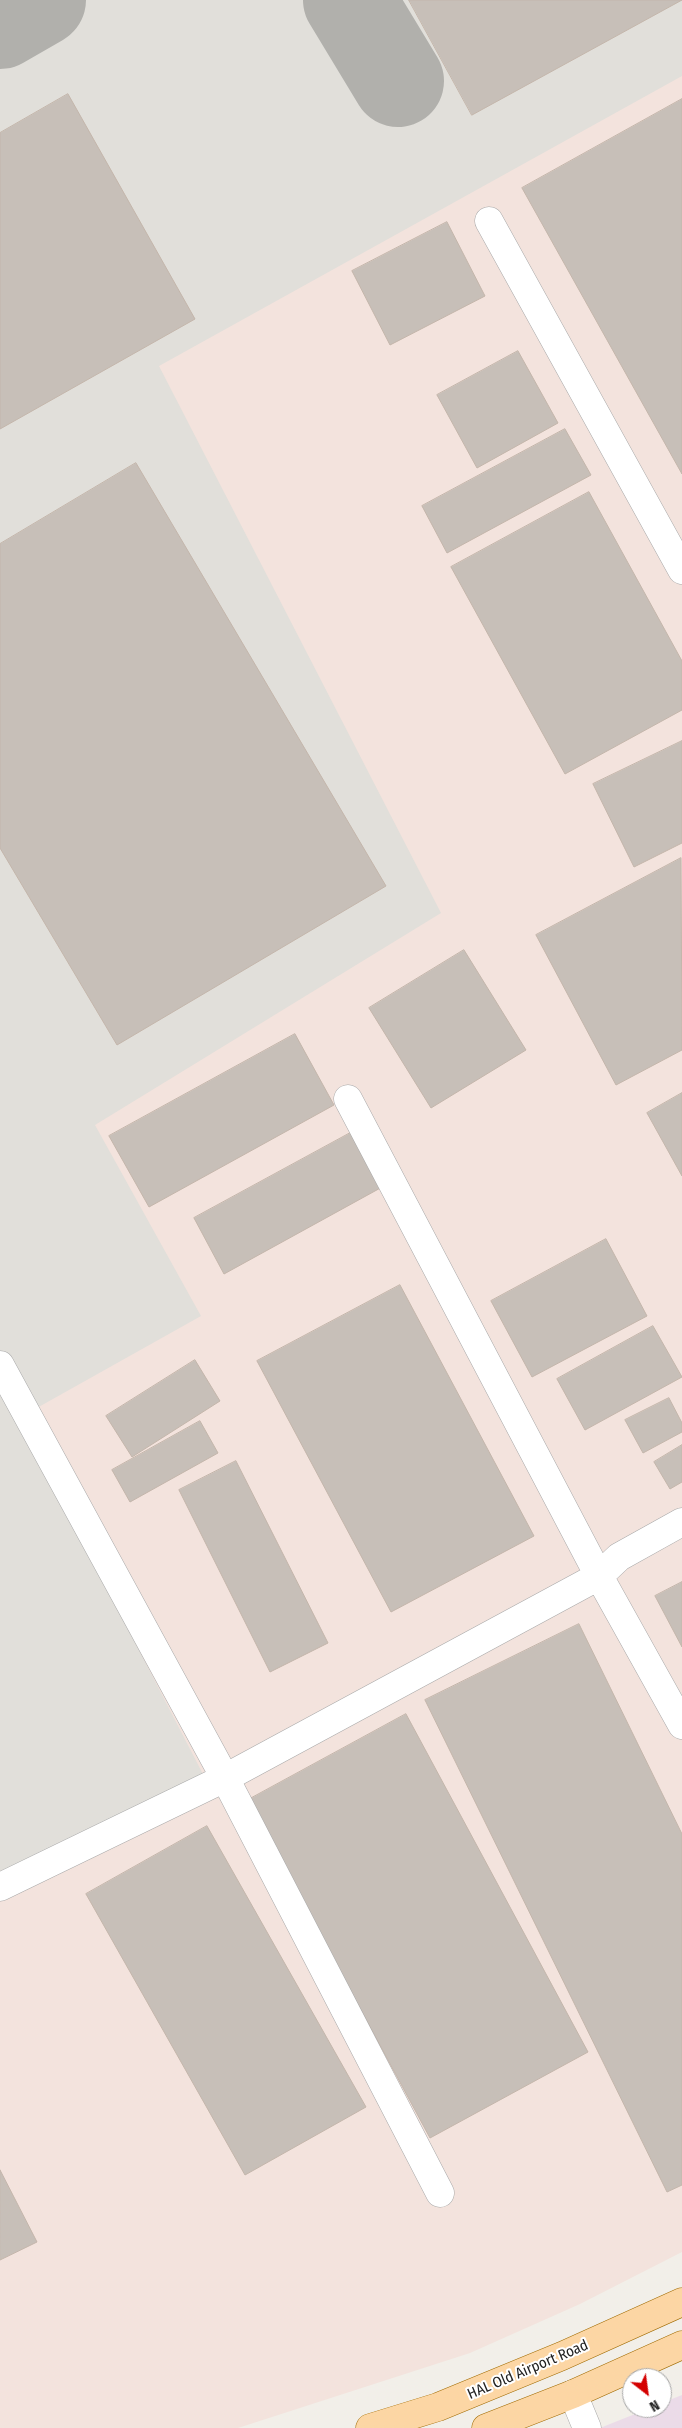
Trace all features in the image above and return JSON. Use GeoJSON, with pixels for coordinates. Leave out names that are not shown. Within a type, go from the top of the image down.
{"type":"FeatureCollection","features":[{"type":"Feature","properties":{"kind":"main road","name":"HAL Old Airport Road"},"geometry":{"type":"LineString","coordinates":[[370,2428],[438,2407],[562,2356],[682,2302]]}},
{"type":"Feature","properties":{"kind":"main road"},"geometry":{"type":"LineString","coordinates":[[486,2428],[573,2394],[682,2345]]}},
{"type":"Feature","properties":{"kind":"lane"},"geometry":{"type":"LineString","coordinates":[[489,221],[682,570]]}},
{"type":"Feature","properties":{"kind":"lane"},"geometry":{"type":"LineString","coordinates":[[348,1099],[599,1576],[682,1725]]}},
{"type":"Feature","properties":{"kind":"lane"},"geometry":{"type":"LineString","coordinates":[[0,1365],[225,1778],[440,2193]]}},
{"type":"Feature","properties":{"kind":"lane"},"geometry":{"type":"LineString","coordinates":[[0,1887],[225,1778],[599,1576],[619,1557],[682,1522]]}},
{"type":"Feature","properties":{"kind":"lane"},"geometry":{"type":"LineString","coordinates":[[573,2394],[587,2428]]}},
{"type":"Feature","properties":{"kind":"shaded area"},"geometry":{"type":"Polygon","coordinates":[[[0,0],[682,0],[682,2252],[580,2304],[470,2353],[238,2428],[0,2428],[0,0]]]}},
{"type":"Feature","properties":{"kind":"shaded area"},"geometry":{"type":"Polygon","coordinates":[[[0,0],[682,0],[682,76],[159,366],[441,913],[95,1125],[201,1316],[19,1418],[206,1780],[0,1899],[0,0]]]}},
{"type":"Feature","properties":{"kind":"shaded area"},"geometry":{"type":"Polygon","coordinates":[[[682,2395],[682,2428],[600,2428],[625,2418],[672,2418],[672,2399],[682,2395]]]}},
{"type":"Feature","properties":{"kind":"building"},"geometry":{"type":"Polygon","coordinates":[[[409,0],[682,0],[472,115],[409,0]]]}},
{"type":"Feature","properties":{"kind":"building"},"geometry":{"type":"Polygon","coordinates":[[[68,94],[195,319],[0,429],[0,133],[68,94]]]}},
{"type":"Feature","properties":{"kind":"building"},"geometry":{"type":"Polygon","coordinates":[[[682,99],[682,474],[522,188],[682,99]]]}},
{"type":"Feature","properties":{"kind":"building"},"geometry":{"type":"Polygon","coordinates":[[[447,222],[485,296],[390,345],[352,271],[447,222]]]}},
{"type":"Feature","properties":{"kind":"building"},"geometry":{"type":"Polygon","coordinates":[[[518,351],[558,423],[477,468],[437,395],[518,351]]]}},
{"type":"Feature","properties":{"kind":"building"},"geometry":{"type":"Polygon","coordinates":[[[565,429],[591,475],[447,553],[422,506],[565,429]]]}},
{"type":"Feature","properties":{"kind":"building"},"geometry":{"type":"Polygon","coordinates":[[[136,463],[386,886],[117,1045],[0,848],[0,544],[136,463]]]}},
{"type":"Feature","properties":{"kind":"building"},"geometry":{"type":"Polygon","coordinates":[[[589,492],[682,661],[682,710],[565,774],[451,567],[589,492]]]}},
{"type":"Feature","properties":{"kind":"building"},"geometry":{"type":"Polygon","coordinates":[[[682,741],[682,843],[634,867],[593,784],[682,741]]]}},
{"type":"Feature","properties":{"kind":"building"},"geometry":{"type":"Polygon","coordinates":[[[681,858],[682,1050],[616,1085],[536,935],[681,858]]]}},
{"type":"Feature","properties":{"kind":"building"},"geometry":{"type":"Polygon","coordinates":[[[464,950],[526,1050],[431,1108],[369,1008],[464,950]]]}},
{"type":"Feature","properties":{"kind":"building"},"geometry":{"type":"Polygon","coordinates":[[[295,1034],[334,1105],[149,1207],[109,1136],[295,1034]]]}},
{"type":"Feature","properties":{"kind":"building"},"geometry":{"type":"Polygon","coordinates":[[[682,1093],[682,1176],[647,1113],[682,1093]]]}},
{"type":"Feature","properties":{"kind":"building"},"geometry":{"type":"Polygon","coordinates":[[[354,1131],[384,1186],[224,1274],[194,1218],[354,1131]]]}},
{"type":"Feature","properties":{"kind":"building"},"geometry":{"type":"Polygon","coordinates":[[[606,1239],[647,1316],[532,1377],[491,1301],[606,1239]]]}},
{"type":"Feature","properties":{"kind":"building"},"geometry":{"type":"Polygon","coordinates":[[[400,1285],[534,1536],[391,1612],[257,1361],[400,1285]]]}},
{"type":"Feature","properties":{"kind":"building"},"geometry":{"type":"Polygon","coordinates":[[[653,1326],[682,1377],[585,1430],[557,1379],[653,1326]]]}},
{"type":"Feature","properties":{"kind":"building"},"geometry":{"type":"Polygon","coordinates":[[[195,1360],[220,1401],[132,1457],[106,1416],[195,1360]]]}},
{"type":"Feature","properties":{"kind":"building"},"geometry":{"type":"Polygon","coordinates":[[[669,1398],[682,1423],[682,1432],[643,1453],[625,1420],[669,1398]]]}},
{"type":"Feature","properties":{"kind":"building"},"geometry":{"type":"Polygon","coordinates":[[[200,1421],[218,1453],[130,1502],[112,1470],[200,1421]]]}},
{"type":"Feature","properties":{"kind":"building"},"geometry":{"type":"Polygon","coordinates":[[[682,1445],[682,1482],[670,1489],[654,1462],[682,1445]]]}},
{"type":"Feature","properties":{"kind":"building"},"geometry":{"type":"Polygon","coordinates":[[[236,1461],[328,1643],[270,1672],[179,1490],[236,1461]]]}},
{"type":"Feature","properties":{"kind":"building"},"geometry":{"type":"Polygon","coordinates":[[[682,1582],[682,1647],[655,1596],[682,1582]]]}},
{"type":"Feature","properties":{"kind":"building"},"geometry":{"type":"Polygon","coordinates":[[[579,1624],[682,1834],[682,2185],[667,2192],[425,1700],[579,1624]]]}},
{"type":"Feature","properties":{"kind":"building"},"geometry":{"type":"Polygon","coordinates":[[[406,1714],[588,2052],[430,2138],[248,1800],[406,1714]]]}},
{"type":"Feature","properties":{"kind":"building"},"geometry":{"type":"Polygon","coordinates":[[[207,1826],[366,2107],[245,2175],[86,1894],[207,1826]]]}},
{"type":"Feature","properties":{"kind":"building"},"geometry":{"type":"Polygon","coordinates":[[[0,2170],[37,2242],[0,2260],[0,2170]]]}},
{"type":"Feature","properties":{"kind":"taxiway"},"geometry":{"type":"LineString","coordinates":[[0,23],[40,0]]}},
{"type":"Feature","properties":{"kind":"taxiway"},"geometry":{"type":"LineString","coordinates":[[349,0],[398,81]]}}]}
